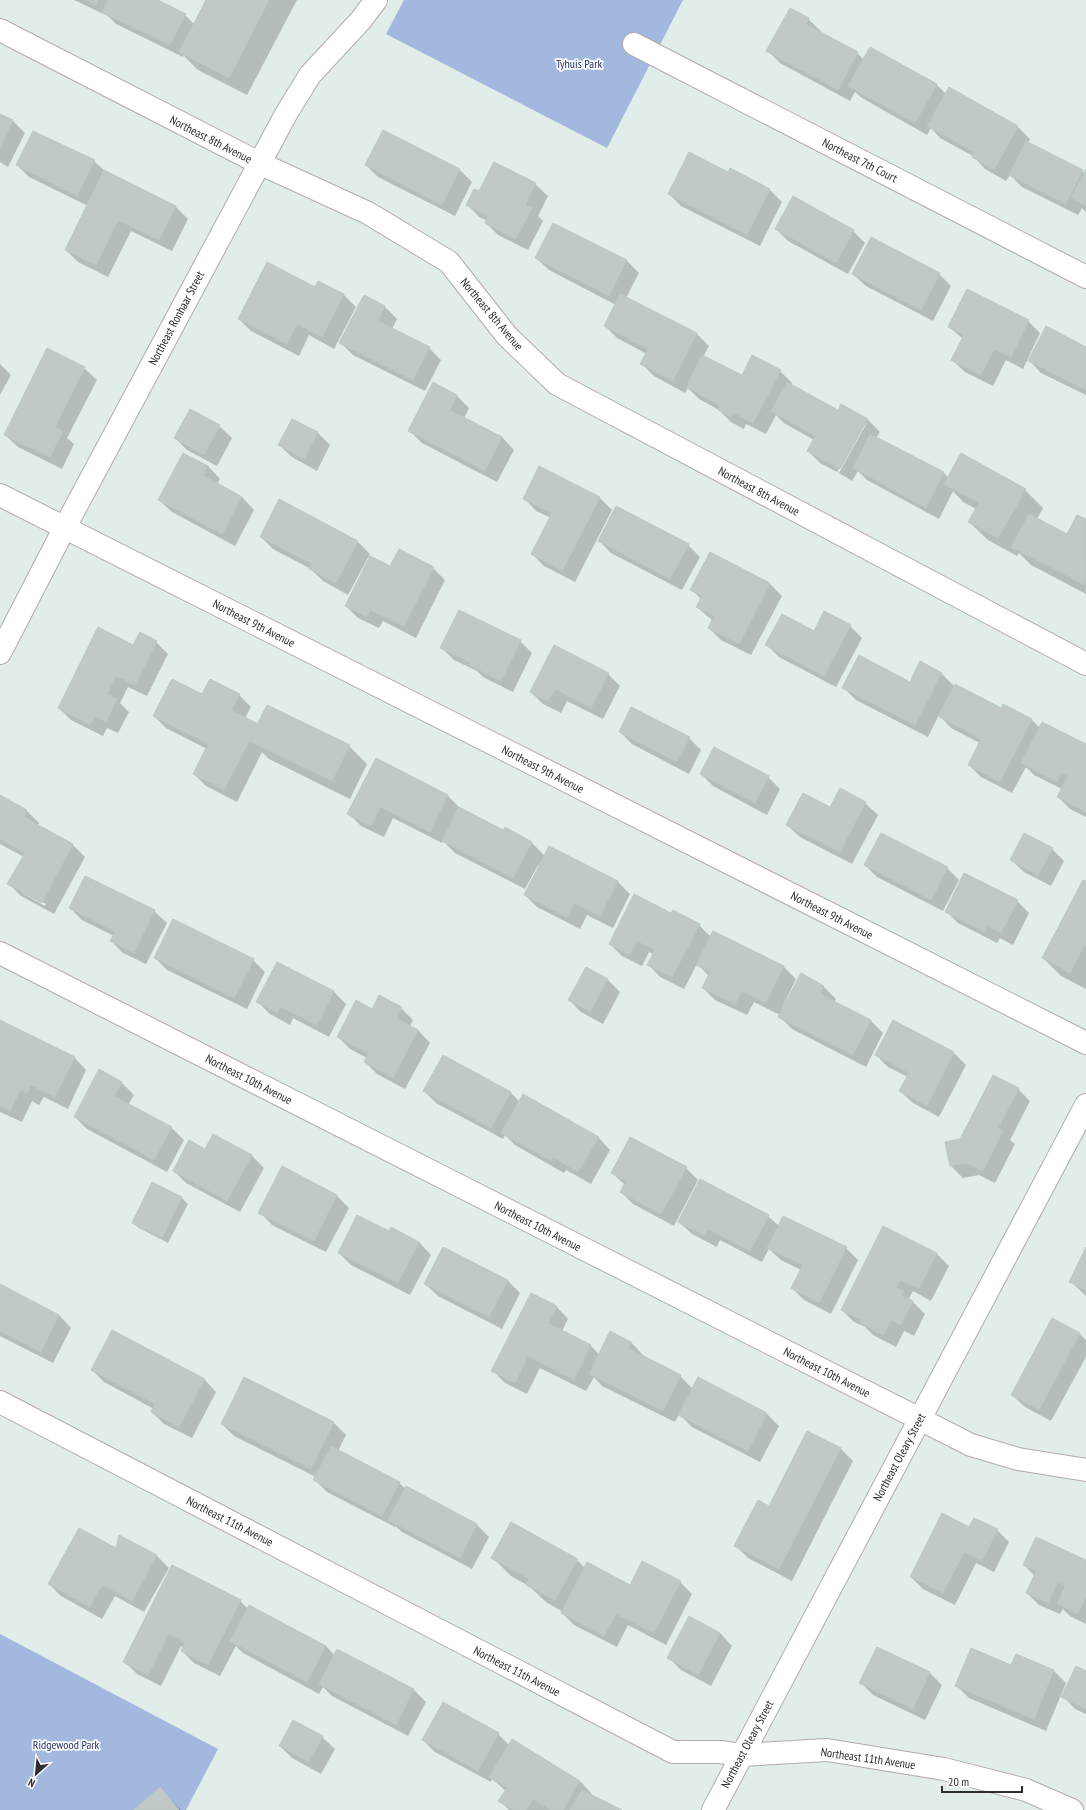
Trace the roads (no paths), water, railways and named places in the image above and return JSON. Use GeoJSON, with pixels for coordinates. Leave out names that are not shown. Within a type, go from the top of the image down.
{"type":"FeatureCollection","features":[{"type":"Feature","properties":{"kind":"street","name":"Northeast Ronhaar Street"},"geometry":{"type":"LineString","coordinates":[[0,652],[64,527],[286,114],[310,74],[361,20],[376,0]]}},
{"type":"Feature","properties":{"kind":"street","name":"Northeast 8th Avenue"},"geometry":{"type":"LineString","coordinates":[[0,30],[260,163],[368,213],[449,262],[507,336],[557,384],[1086,664]]}},
{"type":"Feature","properties":{"kind":"street","name":"Northeast 7th Court"},"geometry":{"type":"LineString","coordinates":[[634,44],[1086,277]]}},
{"type":"Feature","properties":{"kind":"street","name":"Northeast 9th Avenue"},"geometry":{"type":"LineString","coordinates":[[0,495],[1086,1043]]}},
{"type":"Feature","properties":{"kind":"street","name":"Northeast 10th Avenue"},"geometry":{"type":"LineString","coordinates":[[0,953],[919,1420],[971,1445],[1018,1459],[1086,1470]]}},
{"type":"Feature","properties":{"kind":"street","name":"Northeast Oleary Street"},"geometry":{"type":"LineString","coordinates":[[713,1810],[1086,1105]]}},
{"type":"Feature","properties":{"kind":"street","name":"Northeast 11th Avenue"},"geometry":{"type":"LineString","coordinates":[[0,1402],[673,1752],[720,1752],[741,1755],[827,1750],[936,1768],[1026,1790],[1072,1810]]}},
{"type":"Feature","properties":{"kind":"park label","name":"Tyhuis Park"},"geometry":{"type":"Point","coordinates":[579,63]}},
{"type":"Feature","properties":{"kind":"park label","name":"Ridgewood Park"},"geometry":{"type":"Point","coordinates":[66,1744]}}]}
